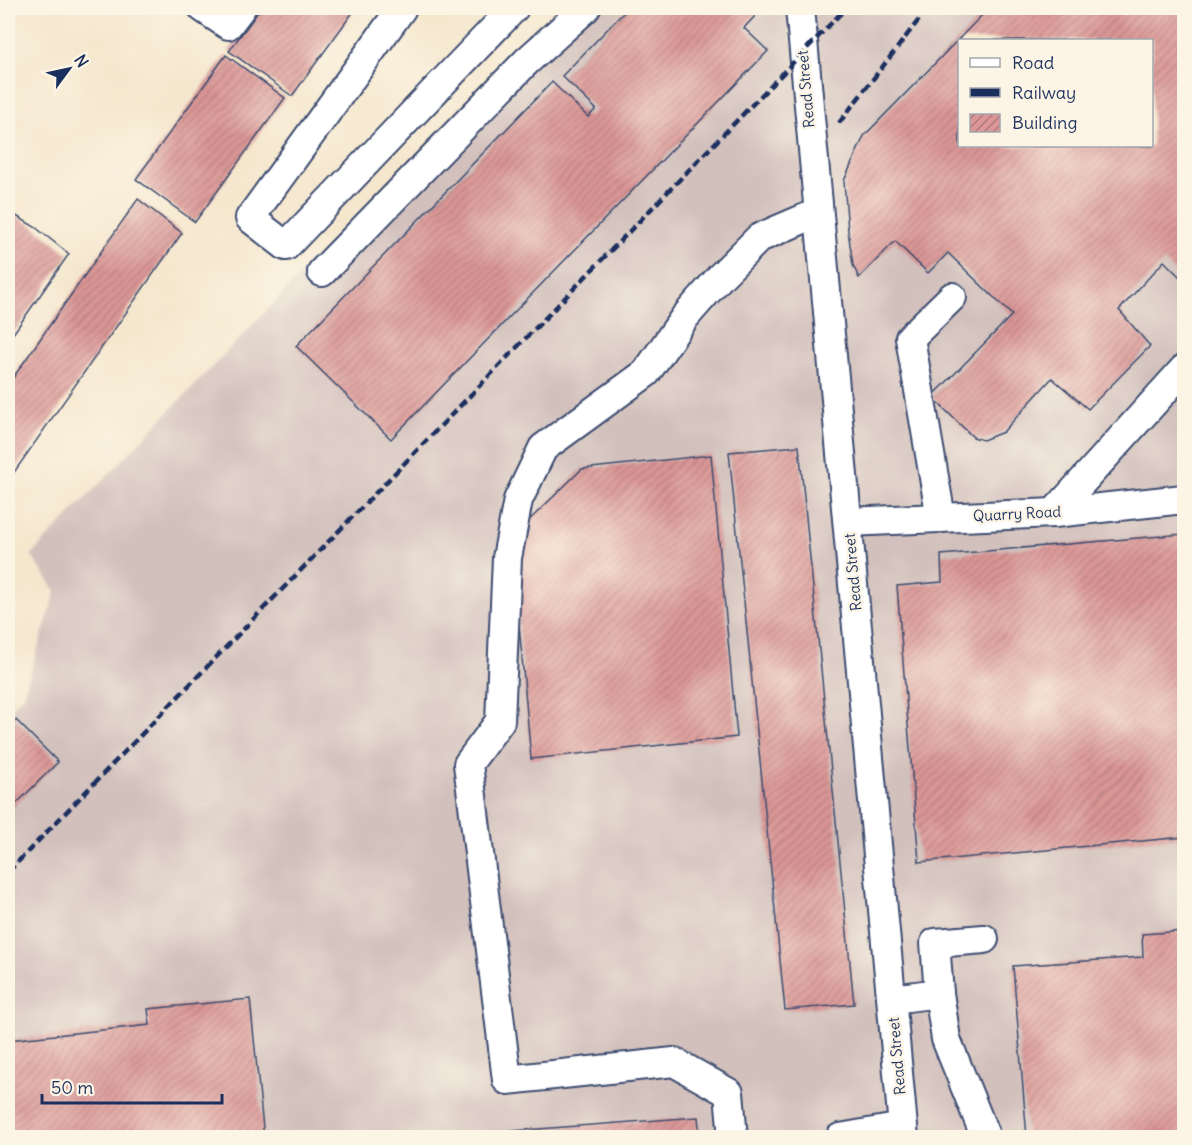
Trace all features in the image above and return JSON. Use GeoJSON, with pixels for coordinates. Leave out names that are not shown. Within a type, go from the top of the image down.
{"type":"FeatureCollection","features":[{"type":"Feature","properties":{"kind":"street"},"geometry":{"type":"LineString","coordinates":[[203,8],[228,26],[241,8]]}},
{"type":"Feature","properties":{"kind":"street"},"geometry":{"type":"LineString","coordinates":[[402,8],[250,218],[286,246],[514,8]]}},
{"type":"Feature","properties":{"kind":"street"},"geometry":{"type":"LineString","coordinates":[[322,272],[527,61],[586,8]]}},
{"type":"Feature","properties":{"kind":"street","name":"Read Street"},"geometry":{"type":"LineString","coordinates":[[800,8],[817,213],[904,1132]]}},
{"type":"Feature","properties":{"kind":"street"},"geometry":{"type":"LineString","coordinates":[[733,1137],[729,1093],[674,1062],[507,1080],[468,764],[500,721],[507,558],[518,500],[543,448],[646,373],[685,317],[759,238],[817,213]]}},
{"type":"Feature","properties":{"kind":"street"},"geometry":{"type":"LineString","coordinates":[[942,518],[910,338],[952,297]]}},
{"type":"Feature","properties":{"kind":"street"},"geometry":{"type":"LineString","coordinates":[[1054,513],[1185,369]]}},
{"type":"Feature","properties":{"kind":"street","name":"Quarry Road"},"geometry":{"type":"LineString","coordinates":[[848,522],[1054,513],[1185,499]]}},
{"type":"Feature","properties":{"kind":"street"},"geometry":{"type":"LineString","coordinates":[[984,939],[935,943],[946,1039],[986,1137]]}},
{"type":"Feature","properties":{"kind":"street"},"geometry":{"type":"LineString","coordinates":[[892,999],[939,993]]}},
{"type":"Feature","properties":{"kind":"street"},"geometry":{"type":"LineString","coordinates":[[840,1137],[904,1132]]}},
{"type":"Feature","properties":{"kind":"shaded area"},"geometry":{"type":"Polygon","coordinates":[[[558,8],[1184,8],[1184,1137],[8,1137],[8,712],[23,696],[56,591],[31,555],[558,8]]]}},
{"type":"Feature","properties":{"kind":"building"},"geometry":{"type":"Polygon","coordinates":[[[261,8],[356,8],[292,96],[229,51],[261,8]]]}},
{"type":"Feature","properties":{"kind":"building"},"geometry":{"type":"Polygon","coordinates":[[[628,8],[754,8],[755,16],[744,28],[768,51],[391,439],[296,346],[552,82],[588,117],[596,109],[562,76],[628,8]]]}},
{"type":"Feature","properties":{"kind":"building"},"geometry":{"type":"Polygon","coordinates":[[[989,8],[1184,8],[1184,281],[1164,261],[1119,310],[1150,346],[1088,409],[1052,378],[1003,432],[983,440],[973,437],[932,397],[1012,315],[948,253],[928,273],[895,241],[859,278],[853,265],[844,181],[864,136],[958,40],[958,147],[1153,147],[1153,39],[959,39],[989,8]]]}},
{"type":"Feature","properties":{"kind":"building"},"geometry":{"type":"Polygon","coordinates":[[[226,55],[285,98],[195,222],[136,179],[226,55]]]}},
{"type":"Feature","properties":{"kind":"building"},"geometry":{"type":"Polygon","coordinates":[[[138,199],[182,233],[8,481],[8,385],[138,199]]]}},
{"type":"Feature","properties":{"kind":"building"},"geometry":{"type":"Polygon","coordinates":[[[8,211],[35,227],[69,254],[8,341],[8,211]]]}},
{"type":"Feature","properties":{"kind":"building"},"geometry":{"type":"Polygon","coordinates":[[[799,446],[854,1004],[785,1010],[729,452],[799,446]]]}},
{"type":"Feature","properties":{"kind":"building"},"geometry":{"type":"Polygon","coordinates":[[[711,455],[737,737],[531,759],[515,579],[517,532],[582,469],[711,455]]]}},
{"type":"Feature","properties":{"kind":"building"},"geometry":{"type":"Polygon","coordinates":[[[1184,534],[1184,837],[919,862],[897,586],[942,582],[941,555],[1184,534]]]}},
{"type":"Feature","properties":{"kind":"building"},"geometry":{"type":"Polygon","coordinates":[[[16,720],[58,762],[8,812],[8,728],[16,720]]]}},
{"type":"Feature","properties":{"kind":"building"},"geometry":{"type":"Polygon","coordinates":[[[1184,931],[1184,1138],[1027,1138],[1013,966],[1143,957],[1142,934],[1184,931]]]}},
{"type":"Feature","properties":{"kind":"building"},"geometry":{"type":"Polygon","coordinates":[[[250,999],[264,1138],[8,1138],[8,1040],[150,1025],[148,1009],[250,999]]]}},
{"type":"Feature","properties":{"kind":"building"},"geometry":{"type":"Polygon","coordinates":[[[698,1117],[700,1138],[483,1138],[483,1133],[698,1117]]]}},
{"type":"Feature","properties":{"kind":"railway"},"geometry":{"type":"LineString","coordinates":[[8,872],[846,8]]}},
{"type":"Feature","properties":{"kind":"railway"},"geometry":{"type":"LineString","coordinates":[[839,123],[928,8]]}}]}
